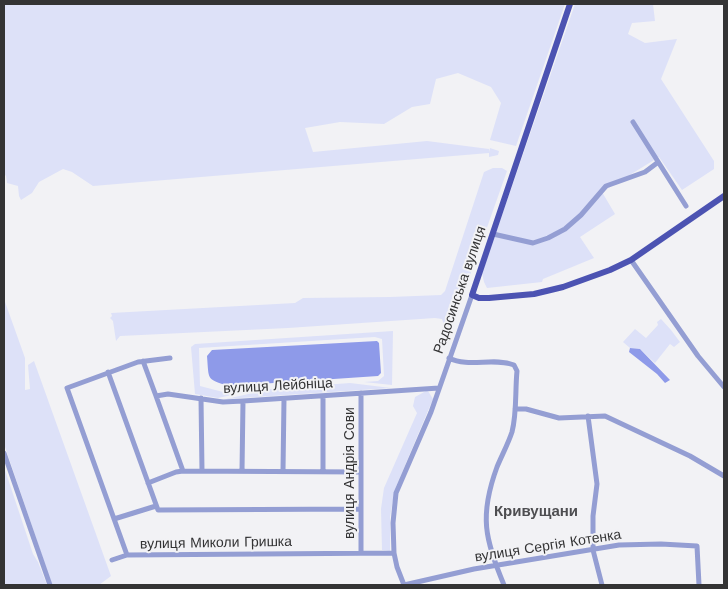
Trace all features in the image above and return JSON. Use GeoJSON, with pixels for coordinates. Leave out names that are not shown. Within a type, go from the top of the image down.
{"type":"FeatureCollection","features":[{"type":"Feature","properties":{"kind":"main road","name":"Радосинська вулиця"},"geometry":{"type":"LineString","coordinates":[[472,295],[570,4]]}},
{"type":"Feature","properties":{"kind":"main road"},"geometry":{"type":"LineString","coordinates":[[472,295],[479,298],[490,298],[550,291],[595,276],[631,260],[724,196]]}},
{"type":"Feature","properties":{"kind":"street"},"geometry":{"type":"LineString","coordinates":[[633,122],[657,163],[686,206]]}},
{"type":"Feature","properties":{"kind":"street"},"geometry":{"type":"LineString","coordinates":[[493,234],[533,242],[548,238],[565,229],[581,215],[606,186],[645,172],[657,163]]}},
{"type":"Feature","properties":{"kind":"street"},"geometry":{"type":"LineString","coordinates":[[631,260],[698,356],[724,387]]}},
{"type":"Feature","properties":{"kind":"street","name":"Радосинська вулиця"},"geometry":{"type":"LineString","coordinates":[[404,585],[396,567],[394,552],[393,523],[396,493],[431,412],[472,295]]}},
{"type":"Feature","properties":{"kind":"street"},"geometry":{"type":"LineString","coordinates":[[170,358],[143,361],[108,372],[158,510],[361,509]]}},
{"type":"Feature","properties":{"kind":"street"},"geometry":{"type":"LineString","coordinates":[[449,358],[458,362],[499,361],[514,365],[517,371],[512,430],[498,467],[486,511],[487,535],[504,585]]}},
{"type":"Feature","properties":{"kind":"street"},"geometry":{"type":"LineString","coordinates":[[143,361],[183,471]]}},
{"type":"Feature","properties":{"kind":"street","name":"вулиця Миколи Гришка"},"geometry":{"type":"LineString","coordinates":[[108,372],[67,388],[127,555],[394,552]]}},
{"type":"Feature","properties":{"kind":"street","name":"вулиця Лейбніца"},"geometry":{"type":"LineString","coordinates":[[156,396],[168,394],[223,402],[439,388]]}},
{"type":"Feature","properties":{"kind":"street","name":"вулиця Андрія Сови"},"geometry":{"type":"LineString","coordinates":[[361,393],[361,552]]}},
{"type":"Feature","properties":{"kind":"street"},"geometry":{"type":"LineString","coordinates":[[323,396],[323,472]]}},
{"type":"Feature","properties":{"kind":"street"},"geometry":{"type":"LineString","coordinates":[[200,398],[202,472]]}},
{"type":"Feature","properties":{"kind":"street"},"geometry":{"type":"LineString","coordinates":[[283,472],[284,399]]}},
{"type":"Feature","properties":{"kind":"street"},"geometry":{"type":"LineString","coordinates":[[242,471],[243,401]]}},
{"type":"Feature","properties":{"kind":"street"},"geometry":{"type":"LineString","coordinates":[[515,409],[526,409],[559,418],[607,416],[690,456],[724,476]]}},
{"type":"Feature","properties":{"kind":"street"},"geometry":{"type":"LineString","coordinates":[[588,416],[597,484],[593,516],[593,550],[602,585]]}},
{"type":"Feature","properties":{"kind":"street"},"geometry":{"type":"LineString","coordinates":[[4,453],[50,585]]}},
{"type":"Feature","properties":{"kind":"street"},"geometry":{"type":"LineString","coordinates":[[148,483],[183,471],[361,472]]}},
{"type":"Feature","properties":{"kind":"street"},"geometry":{"type":"LineString","coordinates":[[114,520],[156,506]]}},
{"type":"Feature","properties":{"kind":"street","name":"вулиця Сергія Котенка"},"geometry":{"type":"LineString","coordinates":[[404,585],[496,565],[619,545],[641,544],[697,546],[699,585]]}},
{"type":"Feature","properties":{"kind":"street"},"geometry":{"type":"LineString","coordinates":[[112,560],[127,555]]}},
{"type":"Feature","properties":{"kind":"shaded area"},"geometry":{"type":"Polygon","coordinates":[[[4,4],[565,4],[516,146],[490,140],[501,103],[491,87],[458,73],[436,79],[430,104],[412,107],[384,124],[340,122],[305,128],[313,152],[427,141],[489,149],[489,152],[490,148],[499,151],[498,155],[489,157],[489,153],[93,186],[72,172],[63,169],[39,182],[32,193],[21,200],[18,186],[7,183],[4,174],[4,4]]]}},
{"type":"Feature","properties":{"kind":"shaded area"},"geometry":{"type":"Polygon","coordinates":[[[575,4],[653,4],[655,21],[632,23],[628,34],[645,43],[677,39],[661,79],[714,161],[714,169],[682,190],[659,157],[602,192],[615,214],[580,237],[594,258],[543,279],[542,282],[487,288],[482,273],[575,4]]]}},
{"type":"Feature","properties":{"kind":"shaded area"},"geometry":{"type":"Polygon","coordinates":[[[493,168],[502,168],[507,171],[450,332],[445,328],[442,319],[435,318],[288,328],[120,336],[116,341],[113,321],[110,318],[112,316],[111,313],[295,303],[303,298],[441,295],[445,291],[484,172],[493,168]]]}},
{"type":"Feature","properties":{"kind":"shaded area"},"geometry":{"type":"Polygon","coordinates":[[[4,299],[25,358],[25,390],[30,389],[28,365],[34,361],[111,576],[99,585],[52,585],[4,444],[4,299]]]}},
{"type":"Feature","properties":{"kind":"shaded area"},"geometry":{"type":"Polygon","coordinates":[[[661,319],[680,342],[674,347],[670,344],[655,363],[640,349],[630,348],[623,342],[635,329],[646,338],[661,319]]]}},
{"type":"Feature","properties":{"kind":"shaded area"},"geometry":{"type":"Polygon","coordinates":[[[393,331],[392,385],[364,382],[378,381],[384,376],[382,339],[375,337],[199,348],[200,386],[223,392],[255,390],[218,398],[195,394],[191,347],[195,344],[393,331]]]}},
{"type":"Feature","properties":{"kind":"shaded area"},"geometry":{"type":"Polygon","coordinates":[[[350,383],[391,388],[226,399],[271,389],[350,383]]]}},
{"type":"Feature","properties":{"kind":"shaded area"},"geometry":{"type":"Polygon","coordinates":[[[428,391],[433,399],[395,489],[390,517],[390,551],[382,550],[381,509],[384,488],[417,413],[413,406],[415,397],[428,391]]]}},
{"type":"Feature","properties":{"kind":"shaded area"},"geometry":{"type":"Polygon","coordinates":[[[4,467],[33,554],[47,585],[4,585],[4,467]]]}},
{"type":"Feature","properties":{"kind":"water"},"geometry":{"type":"Polygon","coordinates":[[[377,341],[379,343],[381,373],[378,376],[229,386],[212,380],[209,374],[207,356],[212,350],[377,341]]]}},
{"type":"Feature","properties":{"kind":"water"},"geometry":{"type":"Polygon","coordinates":[[[630,348],[640,349],[670,380],[665,383],[657,374],[629,352],[630,348]]]}},
{"type":"Feature","properties":{"kind":"district","name":"Кривущани"},"geometry":{"type":"Point","coordinates":[536,512]}}]}
